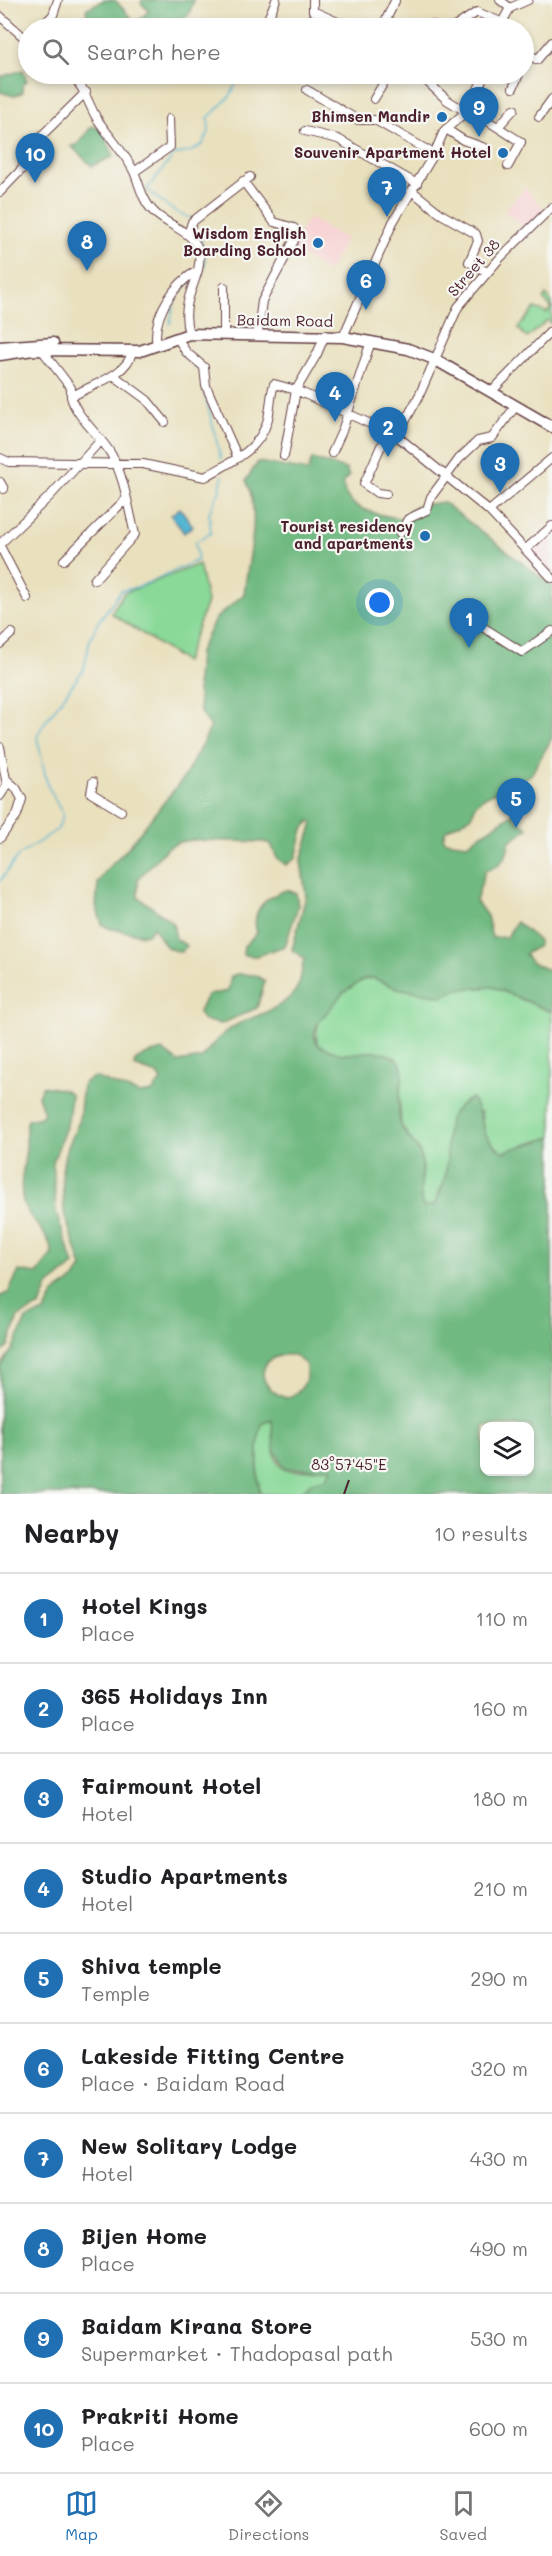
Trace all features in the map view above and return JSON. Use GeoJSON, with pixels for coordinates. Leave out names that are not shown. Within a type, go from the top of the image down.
{"type":"FeatureCollection","features":[{"type":"Feature","properties":{"kind":"main road","name":"Baidam Road"},"geometry":{"type":"LineString","coordinates":[[1,348],[34,342],[132,346],[188,331],[224,329],[344,334],[389,339],[435,356],[552,419]]}},
{"type":"Feature","properties":{"kind":"main road","name":"Baidam Road"},"geometry":{"type":"LineString","coordinates":[[1,348],[132,352],[148,349],[188,331],[344,334],[435,356],[552,427]]}},
{"type":"Feature","properties":{"kind":"street"},"geometry":{"type":"LineString","coordinates":[[49,18],[58,0]]}},
{"type":"Feature","properties":{"kind":"street"},"geometry":{"type":"LineString","coordinates":[[268,18],[276,0]]}},
{"type":"Feature","properties":{"kind":"street"},"geometry":{"type":"LineString","coordinates":[[313,0],[313,12],[326,18]]}},
{"type":"Feature","properties":{"kind":"street"},"geometry":{"type":"LineString","coordinates":[[500,0],[510,8]]}},
{"type":"Feature","properties":{"kind":"street"},"geometry":{"type":"LineString","coordinates":[[504,18],[510,8],[528,0]]}},
{"type":"Feature","properties":{"kind":"street"},"geometry":{"type":"LineString","coordinates":[[387,18],[395,1]]}},
{"type":"Feature","properties":{"kind":"street"},"geometry":{"type":"LineString","coordinates":[[468,18],[477,12],[488,18]]}},
{"type":"Feature","properties":{"kind":"street"},"geometry":{"type":"LineString","coordinates":[[0,16],[18,32]]}},
{"type":"Feature","properties":{"kind":"street"},"geometry":{"type":"LineString","coordinates":[[534,58],[537,60],[552,42]]}},
{"type":"Feature","properties":{"kind":"street"},"geometry":{"type":"LineString","coordinates":[[80,84],[86,92],[96,117],[134,172],[142,195],[153,212],[188,235],[200,253],[185,309],[188,331]]}},
{"type":"Feature","properties":{"kind":"street"},"geometry":{"type":"LineString","coordinates":[[374,99],[383,84]]}},
{"type":"Feature","properties":{"kind":"street"},"geometry":{"type":"LineString","coordinates":[[430,84],[447,100],[521,142],[508,166]]}},
{"type":"Feature","properties":{"kind":"street"},"geometry":{"type":"LineString","coordinates":[[344,334],[384,239],[434,154],[446,129],[467,110],[480,84]]}},
{"type":"Feature","properties":{"kind":"street"},"geometry":{"type":"LineString","coordinates":[[513,88],[515,84]]}},
{"type":"Feature","properties":{"kind":"street"},"geometry":{"type":"LineString","coordinates":[[307,90],[358,120],[375,120],[434,154]]}},
{"type":"Feature","properties":{"kind":"street"},"geometry":{"type":"LineString","coordinates":[[0,192],[24,167],[22,155],[86,92]]}},
{"type":"Feature","properties":{"kind":"street"},"geometry":{"type":"LineString","coordinates":[[539,117],[552,99]]}},
{"type":"Feature","properties":{"kind":"street"},"geometry":{"type":"LineString","coordinates":[[498,127],[514,109]]}},
{"type":"Feature","properties":{"kind":"street"},"geometry":{"type":"LineString","coordinates":[[134,172],[170,147],[169,118]]}},
{"type":"Feature","properties":{"kind":"street"},"geometry":{"type":"LineString","coordinates":[[446,129],[463,140],[485,148]]}},
{"type":"Feature","properties":{"kind":"street"},"geometry":{"type":"LineString","coordinates":[[305,131],[338,139],[414,188],[441,214],[476,234],[478,241],[469,262],[487,272]]}},
{"type":"Feature","properties":{"kind":"street"},"geometry":{"type":"LineString","coordinates":[[188,235],[192,222],[247,179],[270,219],[294,228],[298,233],[261,301],[258,331]]}},
{"type":"Feature","properties":{"kind":"street","name":"Street 38"},"geometry":{"type":"LineString","coordinates":[[386,494],[377,493],[364,484],[381,446],[397,436],[419,396],[458,307],[487,272],[552,207]]}},
{"type":"Feature","properties":{"kind":"street"},"geometry":{"type":"LineString","coordinates":[[156,339],[164,308],[177,284],[197,271]]}},
{"type":"Feature","properties":{"kind":"street"},"geometry":{"type":"LineString","coordinates":[[224,287],[224,329]]}},
{"type":"Feature","properties":{"kind":"street"},"geometry":{"type":"LineString","coordinates":[[496,387],[551,331]]}},
{"type":"Feature","properties":{"kind":"street"},"geometry":{"type":"LineString","coordinates":[[284,456],[296,390],[325,335]]}},
{"type":"Feature","properties":{"kind":"street"},"geometry":{"type":"LineString","coordinates":[[177,336],[186,352],[206,371],[207,386],[238,458]]}},
{"type":"Feature","properties":{"kind":"street"},"geometry":{"type":"LineString","coordinates":[[332,453],[371,341]]}},
{"type":"Feature","properties":{"kind":"street"},"geometry":{"type":"LineString","coordinates":[[42,350],[70,388],[73,403],[116,464],[135,534],[94,580]]}},
{"type":"Feature","properties":{"kind":"street"},"geometry":{"type":"LineString","coordinates":[[72,397],[114,375],[130,360],[132,352]]}},
{"type":"Feature","properties":{"kind":"street"},"geometry":{"type":"LineString","coordinates":[[114,375],[147,400],[165,422]]}},
{"type":"Feature","properties":{"kind":"street"},"geometry":{"type":"LineString","coordinates":[[0,458],[9,462],[143,464],[205,477],[245,455],[261,437],[267,421],[274,384],[296,390],[397,436],[489,511],[552,578]]}},
{"type":"Feature","properties":{"kind":"street"},"geometry":{"type":"LineString","coordinates":[[400,533],[408,519],[427,510],[431,497],[447,479],[459,459],[478,441],[492,438],[515,406]]}},
{"type":"Feature","properties":{"kind":"street"},"geometry":{"type":"LineString","coordinates":[[27,598],[0,545],[51,495],[101,440]]}},
{"type":"Feature","properties":{"kind":"street"},"geometry":{"type":"LineString","coordinates":[[489,511],[552,458]]}},
{"type":"Feature","properties":{"kind":"street"},"geometry":{"type":"LineString","coordinates":[[64,561],[126,499]]}},
{"type":"Feature","properties":{"kind":"street"},"geometry":{"type":"LineString","coordinates":[[526,549],[552,526]]}},
{"type":"Feature","properties":{"kind":"street"},"geometry":{"type":"LineString","coordinates":[[464,615],[522,652],[552,631]]}},
{"type":"Feature","properties":{"kind":"street"},"geometry":{"type":"LineString","coordinates":[[0,644],[12,633]]}},
{"type":"Feature","properties":{"kind":"street"},"geometry":{"type":"LineString","coordinates":[[0,747],[7,780],[7,785],[0,796]]}},
{"type":"Feature","properties":{"kind":"street"},"geometry":{"type":"LineString","coordinates":[[0,838],[17,815],[22,799],[7,780]]}},
{"type":"Feature","properties":{"kind":"street"},"geometry":{"type":"LineString","coordinates":[[93,782],[91,793],[121,811]]}},
{"type":"Feature","properties":{"kind":"shaded area"},"geometry":{"type":"Polygon","coordinates":[[[525,188],[545,210],[527,229],[504,211],[525,188]]]}},
{"type":"Feature","properties":{"kind":"shaded area","name":"Wisdom English Boarding School"},"geometry":{"type":"Polygon","coordinates":[[[309,218],[346,239],[328,272],[290,248],[309,218]]]}},
{"type":"Feature","properties":{"kind":"shaded area"},"geometry":{"type":"Polygon","coordinates":[[[552,528],[552,576],[528,550],[552,528]]]}},
{"type":"Feature","properties":{"kind":"green space"},"geometry":{"type":"Polygon","coordinates":[[[104,0],[115,0],[131,18],[87,18],[86,9],[104,0]]]}},
{"type":"Feature","properties":{"kind":"green space"},"geometry":{"type":"Polygon","coordinates":[[[142,0],[194,0],[189,14],[184,18],[141,18],[149,11],[141,3],[142,0]]]}},
{"type":"Feature","properties":{"kind":"green space"},"geometry":{"type":"Polygon","coordinates":[[[18,72],[18,84],[23,84],[23,92],[14,96],[0,92],[0,77],[18,72]]]}},
{"type":"Feature","properties":{"kind":"green space"},"geometry":{"type":"Polygon","coordinates":[[[92,126],[101,129],[114,156],[92,166],[71,146],[77,145],[92,126]]]}},
{"type":"Feature","properties":{"kind":"green space"},"geometry":{"type":"Polygon","coordinates":[[[546,295],[552,302],[552,324],[548,320],[527,338],[518,328],[535,308],[547,313],[551,307],[543,299],[546,295]]]}},
{"type":"Feature","properties":{"kind":"green space"},"geometry":{"type":"Polygon","coordinates":[[[312,459],[346,469],[349,476],[343,482],[349,500],[356,506],[373,513],[402,519],[415,506],[443,502],[552,586],[552,738],[531,775],[485,797],[476,804],[471,817],[446,830],[443,837],[445,841],[467,844],[514,813],[514,817],[528,828],[509,842],[503,861],[485,871],[476,901],[487,916],[492,938],[507,937],[516,922],[539,941],[537,947],[525,954],[531,962],[552,972],[552,1012],[493,987],[457,989],[442,996],[397,988],[373,978],[364,979],[344,992],[317,1024],[314,1035],[318,1045],[337,1053],[380,1052],[398,1061],[403,1071],[399,1097],[401,1126],[421,1157],[423,1207],[435,1205],[444,1181],[447,1166],[447,1132],[453,1113],[460,1105],[472,1098],[477,1106],[485,1133],[503,1152],[552,1137],[552,1494],[300,1494],[312,1482],[327,1478],[332,1468],[285,1469],[274,1450],[272,1420],[263,1423],[259,1437],[260,1494],[0,1494],[0,1367],[13,1349],[26,1319],[44,1312],[54,1293],[75,1279],[82,1267],[64,1213],[62,1171],[65,1154],[79,1121],[83,1083],[94,1077],[140,1094],[153,1092],[161,1080],[157,1074],[134,1066],[135,1061],[162,1050],[178,1062],[202,1058],[229,1030],[288,999],[294,993],[300,980],[304,958],[292,950],[306,896],[301,861],[313,823],[310,821],[303,829],[296,858],[286,865],[277,858],[271,844],[264,842],[193,840],[179,842],[167,848],[138,879],[138,897],[173,923],[176,939],[187,946],[181,952],[165,946],[153,927],[149,933],[143,935],[108,928],[102,924],[96,906],[98,883],[106,870],[126,850],[185,776],[211,727],[200,711],[197,681],[199,652],[215,619],[244,594],[253,522],[251,493],[246,480],[258,462],[308,471],[312,459]],[[282,1355],[266,1364],[263,1371],[264,1378],[275,1393],[286,1398],[292,1396],[303,1385],[306,1375],[305,1364],[294,1355],[282,1355]]]}},
{"type":"Feature","properties":{"kind":"green space"},"geometry":{"type":"Polygon","coordinates":[[[199,564],[207,602],[185,662],[111,613],[124,593],[199,564]]]}},
{"type":"Feature","properties":{"kind":"green space"},"geometry":{"type":"Polygon","coordinates":[[[286,890],[296,893],[298,906],[285,946],[256,956],[243,955],[244,946],[257,933],[256,917],[261,905],[272,896],[286,890]]]}},
{"type":"Feature","properties":{"kind":"green space"},"geometry":{"type":"Polygon","coordinates":[[[255,975],[265,981],[257,1008],[221,1024],[203,1020],[199,1012],[207,995],[228,991],[231,976],[255,975]]]}},
{"type":"Feature","properties":{"kind":"green space"},"geometry":{"type":"Polygon","coordinates":[[[373,978],[397,988],[442,996],[457,989],[493,987],[552,1012],[552,1137],[503,1152],[486,1136],[481,1112],[446,1166],[445,1178],[434,1205],[423,1207],[420,1196],[423,1169],[420,1153],[401,1125],[399,1091],[403,1078],[396,1058],[375,1051],[341,1054],[318,1045],[316,1034],[319,1023],[332,1002],[352,985],[373,978]]]}},
{"type":"Feature","properties":{"kind":"green space"},"geometry":{"type":"Polygon","coordinates":[[[42,1086],[66,1090],[71,1095],[68,1121],[53,1162],[56,1212],[74,1265],[48,1286],[40,1306],[18,1317],[8,1347],[0,1354],[0,1296],[8,1293],[19,1271],[37,1274],[52,1254],[48,1240],[27,1211],[22,1198],[26,1126],[28,1120],[41,1117],[44,1113],[38,1096],[42,1086]]]}},
{"type":"Feature","properties":{"kind":"green space"},"geometry":{"type":"Polygon","coordinates":[[[272,1420],[274,1450],[284,1469],[293,1471],[332,1468],[327,1478],[312,1482],[300,1494],[260,1494],[259,1437],[263,1423],[272,1420]]]}},
{"type":"Feature","properties":{"kind":"water"},"geometry":{"type":"Polygon","coordinates":[[[180,508],[193,526],[184,533],[171,515],[180,508]]]}},
{"type":"Feature","properties":{"kind":"waterway"},"geometry":{"type":"LineString","coordinates":[[191,218],[173,210],[147,189],[174,155],[192,151],[203,144],[209,132],[208,118],[231,95],[236,84]]}},
{"type":"Feature","properties":{"kind":"waterway"},"geometry":{"type":"LineString","coordinates":[[194,225],[205,258],[200,277]]}},
{"type":"Feature","properties":{"kind":"waterway"},"geometry":{"type":"LineString","coordinates":[[170,324],[173,305],[181,291],[191,282]]}},
{"type":"Feature","properties":{"kind":"waterway"},"geometry":{"type":"LineString","coordinates":[[189,359],[200,371]]}},
{"type":"Feature","properties":{"kind":"waterway"},"geometry":{"type":"LineString","coordinates":[[204,390],[221,459]]}},
{"type":"Feature","properties":{"kind":"waterway"},"geometry":{"type":"LineString","coordinates":[[0,881],[18,856],[58,829],[63,815],[47,784],[37,737],[43,725],[84,669],[90,639],[98,622],[121,591],[141,586],[198,560],[195,542],[211,533],[209,513],[219,492],[223,476]]}},
{"type":"Feature","properties":{"kind":"place","name":"Bhimsen Mandir"},"geometry":{"type":"Point","coordinates":[442,117]}},
{"type":"Feature","properties":{"kind":"place","name":"Baidam Kirana Store"},"geometry":{"type":"Point","coordinates":[479,137]}},
{"type":"Feature","properties":{"kind":"place","name":"Souvenir Apartment Hotel"},"geometry":{"type":"Point","coordinates":[503,153]}},
{"type":"Feature","properties":{"kind":"place","name":"Prakriti Home"},"geometry":{"type":"Point","coordinates":[35,183]}},
{"type":"Feature","properties":{"kind":"place","name":"New Solitary Lodge"},"geometry":{"type":"Point","coordinates":[387,217]}},
{"type":"Feature","properties":{"kind":"place","name":"Wisdom English Boarding School"},"geometry":{"type":"Point","coordinates":[318,243]}},
{"type":"Feature","properties":{"kind":"place","name":"Bijen Home"},"geometry":{"type":"Point","coordinates":[87,271]}},
{"type":"Feature","properties":{"kind":"place","name":"Lakeside Fitting Centre"},"geometry":{"type":"Point","coordinates":[366,310]}},
{"type":"Feature","properties":{"kind":"place","name":"Studio Apartments"},"geometry":{"type":"Point","coordinates":[335,422]}},
{"type":"Feature","properties":{"kind":"place","name":"365 Holidays Inn"},"geometry":{"type":"Point","coordinates":[388,457]}},
{"type":"Feature","properties":{"kind":"place","name":"Fairmount Hotel"},"geometry":{"type":"Point","coordinates":[500,493]}},
{"type":"Feature","properties":{"kind":"place","name":"Tourist residency and apartments"},"geometry":{"type":"Point","coordinates":[425,536]}},
{"type":"Feature","properties":{"kind":"place","name":"Hotel Kings"},"geometry":{"type":"Point","coordinates":[469,648]}},
{"type":"Feature","properties":{"kind":"place","name":"Shiva temple"},"geometry":{"type":"Point","coordinates":[516,828]}}]}
